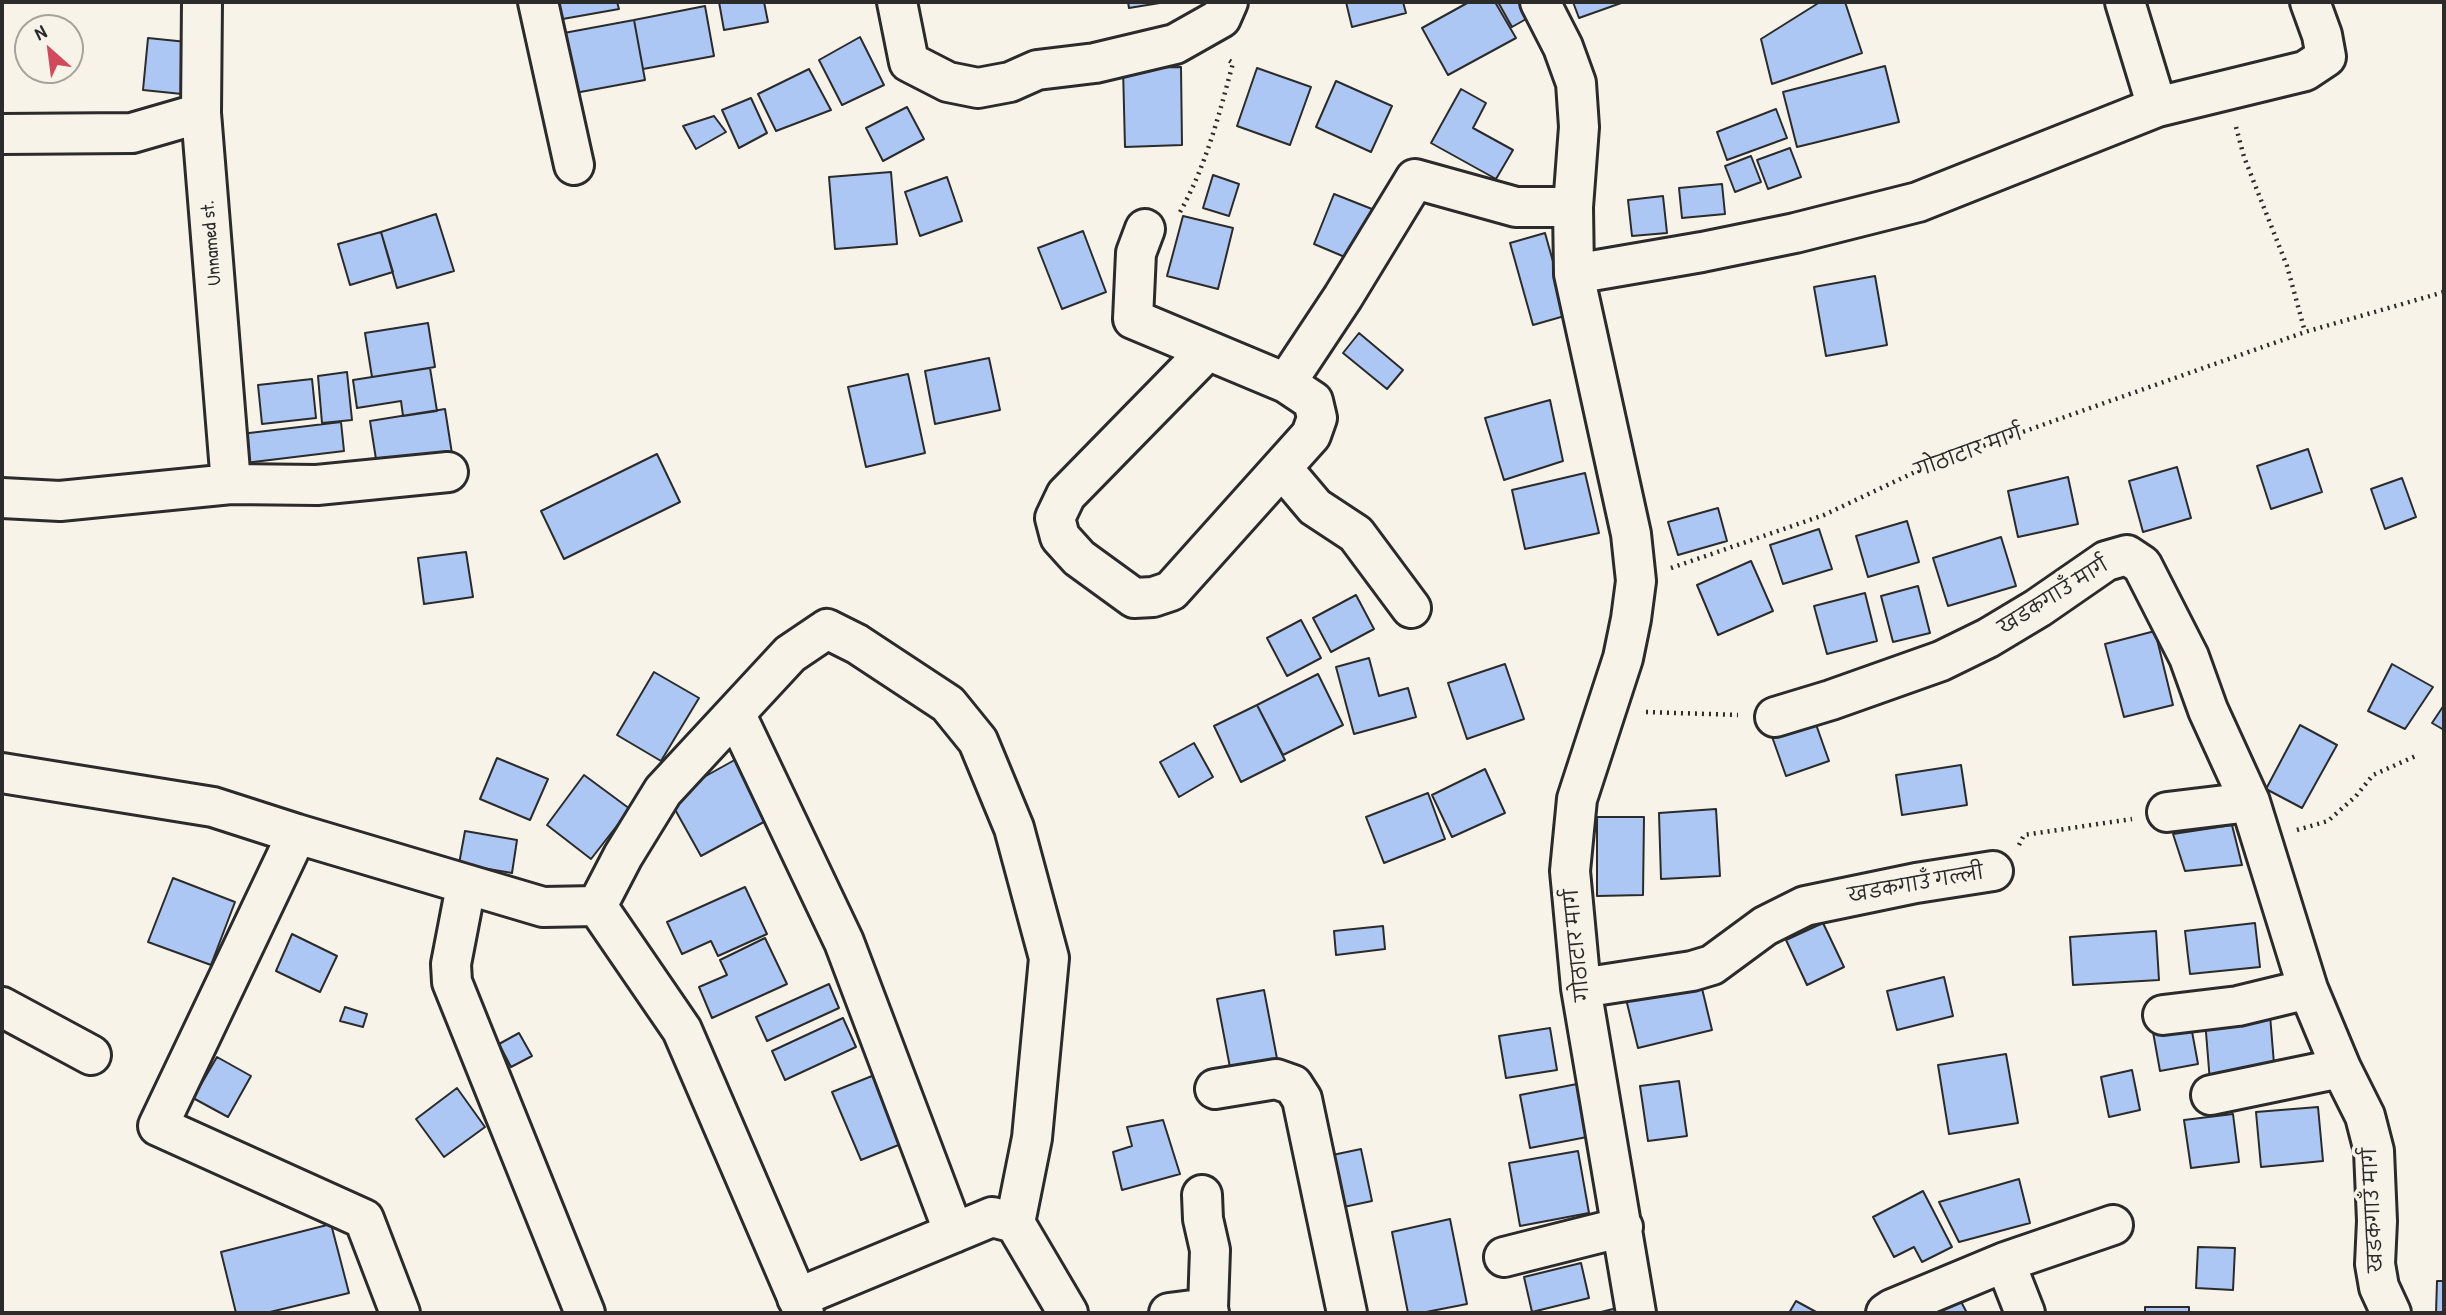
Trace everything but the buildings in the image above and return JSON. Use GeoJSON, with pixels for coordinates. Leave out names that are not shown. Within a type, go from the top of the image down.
{"type":"FeatureCollection","features":[{"type":"Feature","properties":{"kind":"street","name":"Unnamed st."},"geometry":{"type":"LineString","coordinates":[[202,2],[201,113],[231,484]]}},
{"type":"Feature","properties":{"kind":"street"},"geometry":{"type":"LineString","coordinates":[[538,2],[574,165]]}},
{"type":"Feature","properties":{"kind":"street"},"geometry":{"type":"LineString","coordinates":[[897,2],[909,62],[948,82],[978,88],[1010,82],[1037,70],[1095,62],[1175,44],[1221,18],[1228,2]]}},
{"type":"Feature","properties":{"kind":"street","name":"गोठाटार मार्ग"},"geometry":{"type":"LineString","coordinates":[[1540,2],[1563,47],[1576,83],[1579,127],[1573,207],[1574,274],[1631,534],[1636,581],[1623,658],[1577,799],[1570,871],[1581,988],[1636,1313]]}},
{"type":"Feature","properties":{"kind":"street"},"geometry":{"type":"LineString","coordinates":[[2125,2],[2157,107]]}},
{"type":"Feature","properties":{"kind":"street"},"geometry":{"type":"LineString","coordinates":[[1574,274],[1795,233],[1918,202],[2157,107],[2305,71],[2326,57],[2322,35],[2310,2]]}},
{"type":"Feature","properties":{"kind":"street"},"geometry":{"type":"LineString","coordinates":[[2,134],[132,133],[201,113]]}},
{"type":"Feature","properties":{"kind":"street"},"geometry":{"type":"LineString","coordinates":[[1286,383],[1343,297],[1415,178],[1516,207],[1573,207]]}},
{"type":"Feature","properties":{"kind":"street"},"geometry":{"type":"LineString","coordinates":[[1145,229],[1136,253],[1133,319],[1286,383],[1313,401],[1317,418],[1311,435],[1171,591],[1153,597],[1133,598],[1079,558],[1060,537],[1055,518],[1066,495],[1207,351]]}},
{"type":"Feature","properties":{"kind":"street"},"geometry":{"type":"LineString","coordinates":[[1282,468],[1315,507],[1356,534],[1411,608]]}},
{"type":"Feature","properties":{"kind":"street"},"geometry":{"type":"LineString","coordinates":[[2,498],[60,501],[231,484],[317,485],[448,472]]}},
{"type":"Feature","properties":{"kind":"street","name":"खडकगाउँ मार्ग"},"geometry":{"type":"LineString","coordinates":[[1775,716],[1831,701],[1941,661],[1988,638],[2038,608],[2106,561],[2127,555],[2142,565],[2172,622],[2250,802],[2308,989],[2341,1068],[2365,1116],[2374,1151],[2377,1221],[2375,1264],[2379,1287],[2390,1313]]}},
{"type":"Feature","properties":{"kind":"street"},"geometry":{"type":"LineString","coordinates":[[597,906],[623,856],[663,791],[790,654],[827,629],[857,644],[948,704],[978,741],[1014,828],[1049,958],[1032,1138],[1015,1223],[1068,1313]]}},
{"type":"Feature","properties":{"kind":"street"},"geometry":{"type":"LineString","coordinates":[[736,715],[844,942],[954,1233]]}},
{"type":"Feature","properties":{"kind":"street"},"geometry":{"type":"LineString","coordinates":[[2,774],[213,807],[466,886],[543,907],[597,906]]}},
{"type":"Feature","properties":{"kind":"street"},"geometry":{"type":"LineString","coordinates":[[2167,812],[2250,802]]}},
{"type":"Feature","properties":{"kind":"street"},"geometry":{"type":"LineString","coordinates":[[297,834],[158,1126],[364,1219],[400,1313]]}},
{"type":"Feature","properties":{"kind":"street","name":"खडकगाउँ गल्ली"},"geometry":{"type":"LineString","coordinates":[[1581,988],[1692,971],[1712,965],[1765,926],[1805,906],[1916,883],[1993,871]]}},
{"type":"Feature","properties":{"kind":"street"},"geometry":{"type":"LineString","coordinates":[[466,886],[451,964],[452,982],[585,1313]]}},
{"type":"Feature","properties":{"kind":"street"},"geometry":{"type":"LineString","coordinates":[[597,906],[682,1030],[800,1306],[992,1217],[1015,1223]]}},
{"type":"Feature","properties":{"kind":"street"},"geometry":{"type":"LineString","coordinates":[[2163,1014],[2238,1006],[2308,989]]}},
{"type":"Feature","properties":{"kind":"street"},"geometry":{"type":"LineString","coordinates":[[2,1007],[91,1055]]}},
{"type":"Feature","properties":{"kind":"street"},"geometry":{"type":"LineString","coordinates":[[2211,1095],[2341,1068]]}},
{"type":"Feature","properties":{"kind":"street"},"geometry":{"type":"LineString","coordinates":[[1215,1089],[1276,1079],[1293,1084],[1301,1099],[1348,1313]]}},
{"type":"Feature","properties":{"kind":"street"},"geometry":{"type":"LineString","coordinates":[[1170,1313],[1209,1310],[1210,1250],[1202,1219],[1202,1195]]}},
{"type":"Feature","properties":{"kind":"street"},"geometry":{"type":"LineString","coordinates":[[1886,1313],[1927,1293],[2006,1262],[2113,1225]]}},
{"type":"Feature","properties":{"kind":"street"},"geometry":{"type":"LineString","coordinates":[[1504,1257],[1623,1227]]}},
{"type":"Feature","properties":{"kind":"street"},"geometry":{"type":"LineString","coordinates":[[2006,1262],[2025,1313]]}},
{"type":"Feature","properties":{"kind":"path"},"geometry":{"type":"LineString","coordinates":[[1145,229],[1171,231],[1198,181],[1233,63],[1213,50],[1175,44]]}},
{"type":"Feature","properties":{"kind":"path"},"geometry":{"type":"LineString","coordinates":[[2226,90],[2244,157],[2287,266],[2305,332]]}},
{"type":"Feature","properties":{"kind":"path","name":"गोठाटार मार्ग"},"geometry":{"type":"LineString","coordinates":[[1636,581],[1715,551],[1824,515],[1932,464],[2305,332],[2444,292]]}},
{"type":"Feature","properties":{"kind":"path"},"geometry":{"type":"LineString","coordinates":[[1606,711],[1775,716]]}},
{"type":"Feature","properties":{"kind":"path"},"geometry":{"type":"LineString","coordinates":[[2262,840],[2328,821],[2356,796],[2373,775],[2418,755]]}},
{"type":"Feature","properties":{"kind":"path","name":"खडकगाउँ गल्ली"},"geometry":{"type":"LineString","coordinates":[[1993,871],[2013,860],[2024,835],[2167,812]]}}]}
